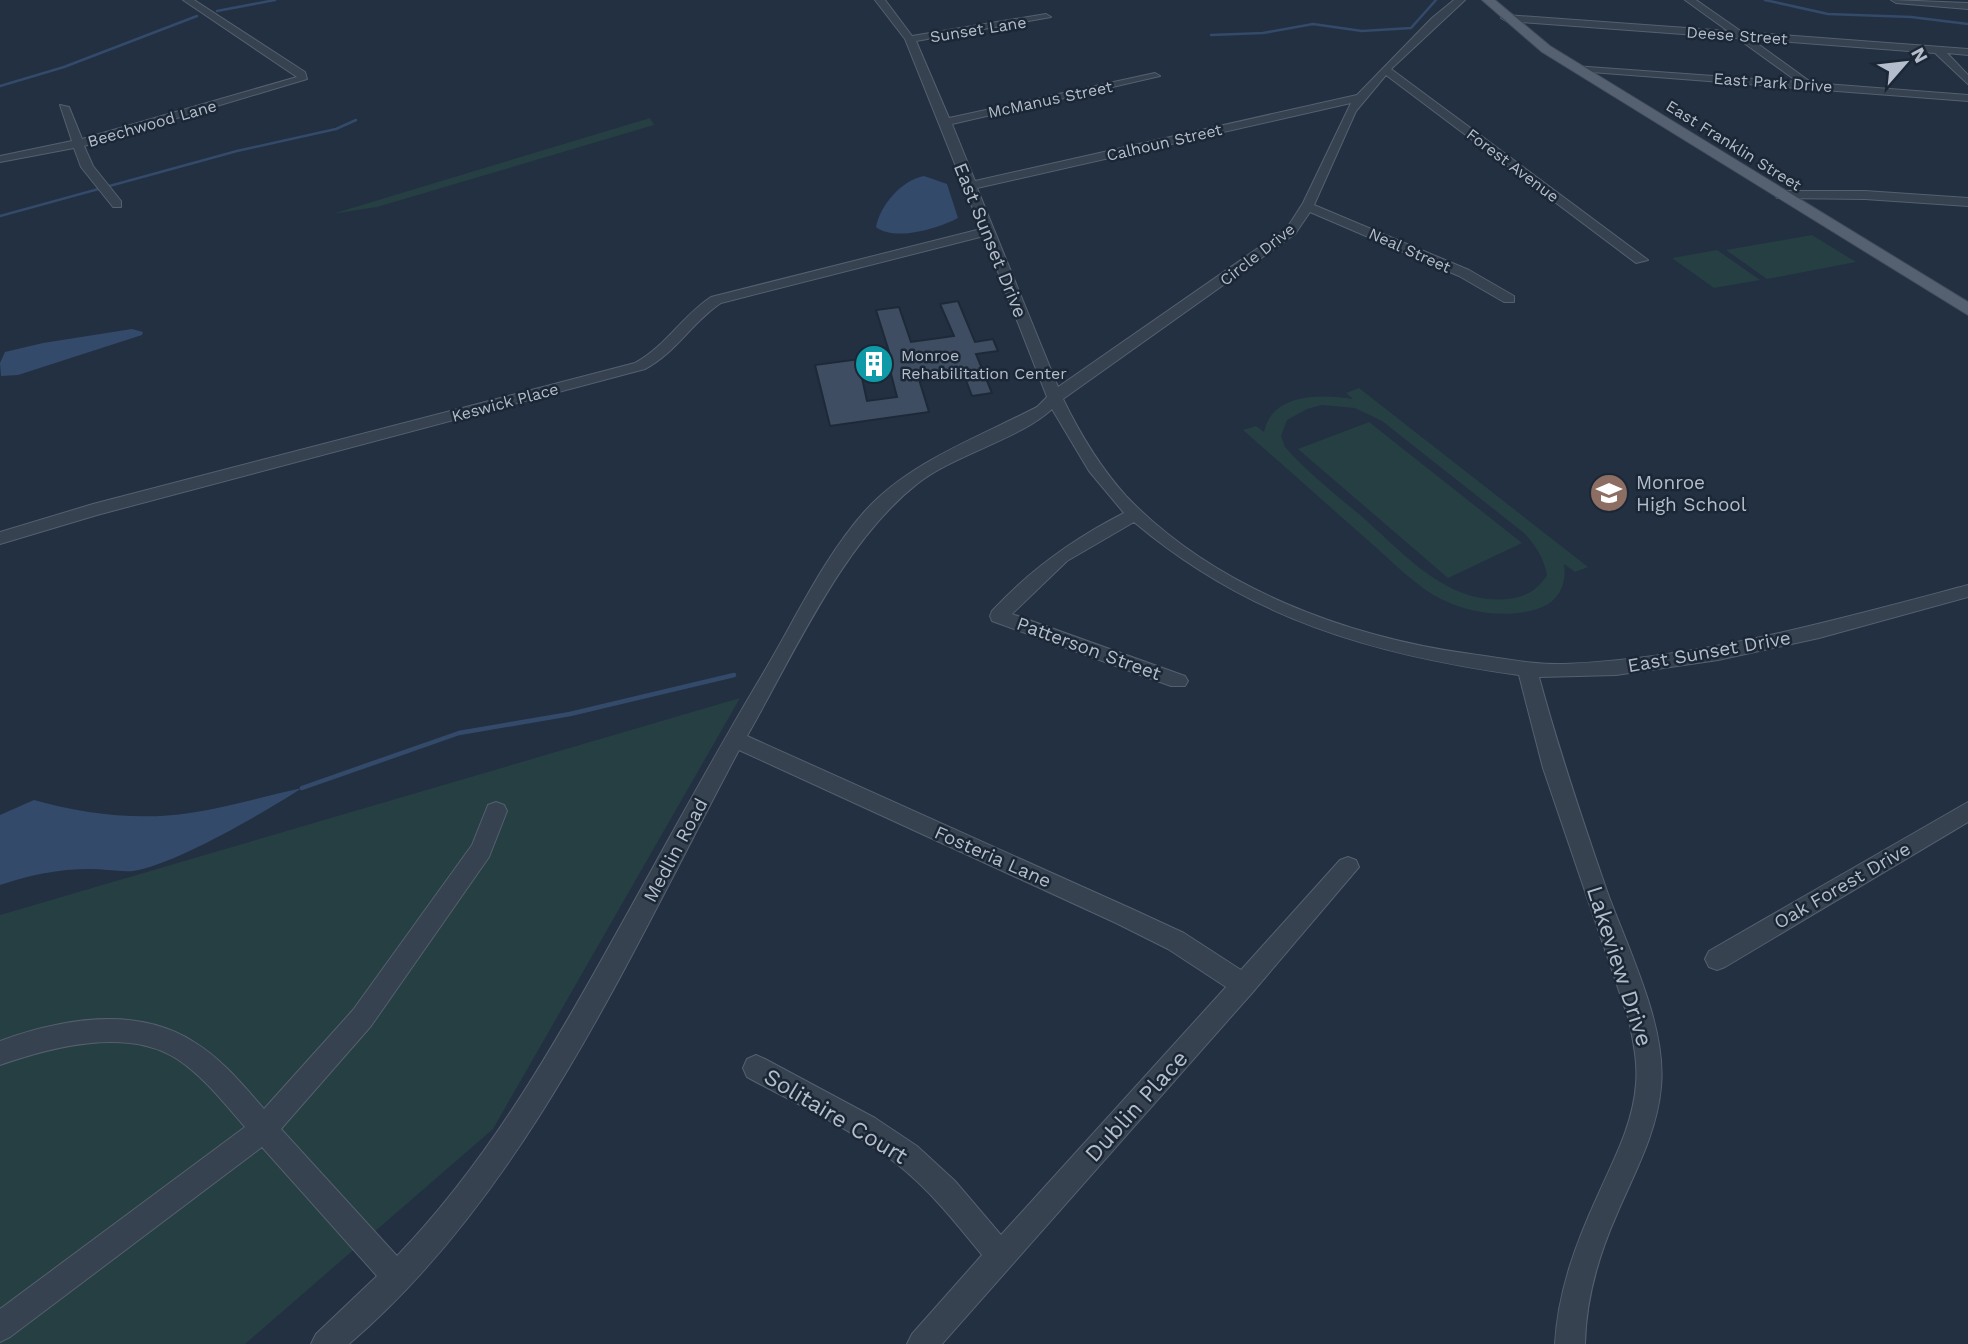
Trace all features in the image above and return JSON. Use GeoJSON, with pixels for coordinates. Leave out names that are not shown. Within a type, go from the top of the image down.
{"type":"FeatureCollection","features":[{"type":"Feature","properties":{"kind":"main road","name":"East Franklin Street"},"geometry":{"type":"LineString","coordinates":[[1488,0],[1506,18],[1578,68],[1968,310]]}},
{"type":"Feature","properties":{"kind":"street","name":"Beechwood Lane"},"geometry":{"type":"LineString","coordinates":[[0,159],[78,145],[302,79],[302,74],[188,0]]}},
{"type":"Feature","properties":{"kind":"street","name":"East Sunset Drive"},"geometry":{"type":"LineString","coordinates":[[880,0],[910,39],[1055,397],[1094,467],[1135,515],[1209,569],[1292,611],[1356,635],[1450,659],[1561,671],[1669,662],[1763,644],[1968,591]]}},
{"type":"Feature","properties":{"kind":"street","name":"Circle Drive"},"geometry":{"type":"LineString","coordinates":[[1055,397],[1291,231],[1308,207],[1359,98],[1439,16],[1460,0]]}},
{"type":"Feature","properties":{"kind":"street"},"geometry":{"type":"LineString","coordinates":[[1690,0],[1809,85]]}},
{"type":"Feature","properties":{"kind":"street"},"geometry":{"type":"LineString","coordinates":[[1899,0],[1968,6]]}},
{"type":"Feature","properties":{"kind":"street","name":"Sunset Lane"},"geometry":{"type":"LineString","coordinates":[[910,39],[1046,17]]}},
{"type":"Feature","properties":{"kind":"street","name":"Deese Street"},"geometry":{"type":"LineString","coordinates":[[1506,18],[1968,52]]}},
{"type":"Feature","properties":{"kind":"street"},"geometry":{"type":"LineString","coordinates":[[1937,49],[1968,81]]}},
{"type":"Feature","properties":{"kind":"street","name":"East Park Drive"},"geometry":{"type":"LineString","coordinates":[[1578,68],[1967,99]]}},
{"type":"Feature","properties":{"kind":"street","name":"Forest Avenue"},"geometry":{"type":"LineString","coordinates":[[1386,69],[1641,260]]}},
{"type":"Feature","properties":{"kind":"street","name":"McManus Street"},"geometry":{"type":"LineString","coordinates":[[945,122],[1155,76]]}},
{"type":"Feature","properties":{"kind":"street","name":"Calhoun Street"},"geometry":{"type":"LineString","coordinates":[[970,186],[1359,98]]}},
{"type":"Feature","properties":{"kind":"street"},"geometry":{"type":"LineString","coordinates":[[64,107],[87,167],[117,204]]}},
{"type":"Feature","properties":{"kind":"street"},"geometry":{"type":"LineString","coordinates":[[1781,195],[1865,195],[1968,202]]}},
{"type":"Feature","properties":{"kind":"street","name":"Neal Street"},"geometry":{"type":"LineString","coordinates":[[1308,207],[1464,273],[1509,299]]}},
{"type":"Feature","properties":{"kind":"street","name":"Keswick Place"},"geometry":{"type":"LineString","coordinates":[[0,538],[93,510],[640,366],[655,359],[676,338],[691,317],[716,300],[988,231]]}},
{"type":"Feature","properties":{"kind":"street","name":"Medlin Road"},"geometry":{"type":"LineString","coordinates":[[326,1344],[430,1242],[492,1163],[568,1045],[735,739],[845,551],[872,514],[913,478],[1042,410],[1055,397]]}},
{"type":"Feature","properties":{"kind":"street","name":"Patterson Street"},"geometry":{"type":"LineString","coordinates":[[1135,515],[1059,555],[1029,581],[999,616],[1178,681]]}},
{"type":"Feature","properties":{"kind":"street","name":"Lakeview Drive"},"geometry":{"type":"LineString","coordinates":[[1527,667],[1553,768],[1642,1020],[1650,1062],[1644,1116],[1631,1158],[1583,1263],[1570,1313],[1570,1344]]}},
{"type":"Feature","properties":{"kind":"street","name":"Fosteria Lane"},"geometry":{"type":"LineString","coordinates":[[735,739],[1176,941],[1244,985]]}},
{"type":"Feature","properties":{"kind":"street"},"geometry":{"type":"LineString","coordinates":[[0,1327],[264,1129],[362,1018],[481,850],[496,811]]}},
{"type":"Feature","properties":{"kind":"street","name":"Oak Forest Drive"},"geometry":{"type":"LineString","coordinates":[[1717,958],[1968,811]]}},
{"type":"Feature","properties":{"kind":"street","name":"Dublin Place"},"geometry":{"type":"LineString","coordinates":[[922,1344],[1348,867]]}},
{"type":"Feature","properties":{"kind":"street"},"geometry":{"type":"LineString","coordinates":[[0,1053],[68,1034],[122,1032],[170,1041],[205,1062],[362,1244],[397,1276]]}},
{"type":"Feature","properties":{"kind":"street","name":"Solitaire Court"},"geometry":{"type":"LineString","coordinates":[[756,1068],[876,1134],[903,1153],[927,1172],[1001,1256]]}},
{"type":"Feature","properties":{"kind":"green space"},"geometry":{"type":"Polygon","coordinates":[[[650,118],[654,125],[377,207],[332,214],[650,118]]]}},
{"type":"Feature","properties":{"kind":"green space"},"geometry":{"type":"Polygon","coordinates":[[[1812,235],[1856,262],[1767,279],[1726,250],[1812,235]]]}},
{"type":"Feature","properties":{"kind":"green space"},"geometry":{"type":"Polygon","coordinates":[[[1717,250],[1760,280],[1714,288],[1672,258],[1717,250]]]}},
{"type":"Feature","properties":{"kind":"green space"},"geometry":{"type":"Polygon","coordinates":[[[1359,388],[1588,567],[1575,572],[1564,564],[1563,586],[1560,592],[1545,606],[1526,612],[1502,614],[1466,609],[1443,600],[1424,588],[1243,430],[1256,426],[1264,432],[1269,419],[1287,403],[1313,397],[1353,399],[1346,393],[1359,388]],[[1322,405],[1307,409],[1287,420],[1281,436],[1285,447],[1409,559],[1445,585],[1486,599],[1508,599],[1520,597],[1540,585],[1547,575],[1539,552],[1524,533],[1382,421],[1355,408],[1322,405]]]}},
{"type":"Feature","properties":{"kind":"green space"},"geometry":{"type":"Polygon","coordinates":[[[1369,422],[1522,543],[1448,578],[1298,449],[1369,422]]]}},
{"type":"Feature","properties":{"kind":"green space"},"geometry":{"type":"Polygon","coordinates":[[[740,698],[493,1129],[245,1344],[0,1344],[0,915],[740,698]]]}},
{"type":"Feature","properties":{"kind":"water"},"geometry":{"type":"Polygon","coordinates":[[[924,176],[947,184],[958,218],[917,232],[894,233],[876,227],[882,210],[893,195],[916,178],[924,176]]]}},
{"type":"Feature","properties":{"kind":"water"},"geometry":{"type":"Polygon","coordinates":[[[132,329],[143,332],[142,335],[18,375],[1,376],[0,363],[5,352],[132,329]]]}},
{"type":"Feature","properties":{"kind":"water"},"geometry":{"type":"Polygon","coordinates":[[[302,788],[219,836],[151,867],[133,871],[55,871],[0,885],[0,815],[34,800],[91,812],[151,816],[204,811],[302,788]]]}},
{"type":"Feature","properties":{"kind":"building","name":"Monroe Rehabilitation Center"},"geometry":{"type":"Polygon","coordinates":[[[958,301],[975,342],[993,339],[998,351],[976,354],[992,393],[972,396],[962,370],[918,376],[929,412],[830,426],[815,365],[890,355],[876,310],[899,307],[911,342],[954,336],[940,304],[958,301]],[[891,374],[862,378],[867,401],[897,397],[891,374]]]}},
{"type":"Feature","properties":{"kind":"waterway"},"geometry":{"type":"LineString","coordinates":[[217,11],[275,0]]}},
{"type":"Feature","properties":{"kind":"waterway"},"geometry":{"type":"LineString","coordinates":[[1211,35],[1263,33],[1313,24],[1362,31],[1411,28],[1436,0]]}},
{"type":"Feature","properties":{"kind":"waterway"},"geometry":{"type":"LineString","coordinates":[[1765,0],[1828,14],[1911,17],[1968,24]]}},
{"type":"Feature","properties":{"kind":"waterway"},"geometry":{"type":"LineString","coordinates":[[0,86],[64,67],[197,16]]}},
{"type":"Feature","properties":{"kind":"waterway"},"geometry":{"type":"LineString","coordinates":[[0,216],[237,151],[336,129],[356,120]]}},
{"type":"Feature","properties":{"kind":"waterway"},"geometry":{"type":"LineString","coordinates":[[302,788],[459,733],[570,714],[734,675]]}},
{"type":"Feature","properties":{"kind":"place","name":"Monroe Rehabilitation Center"},"geometry":{"type":"Point","coordinates":[874,364]}},
{"type":"Feature","properties":{"kind":"place","name":"Monroe High School"},"geometry":{"type":"Point","coordinates":[1609,493]}}]}
